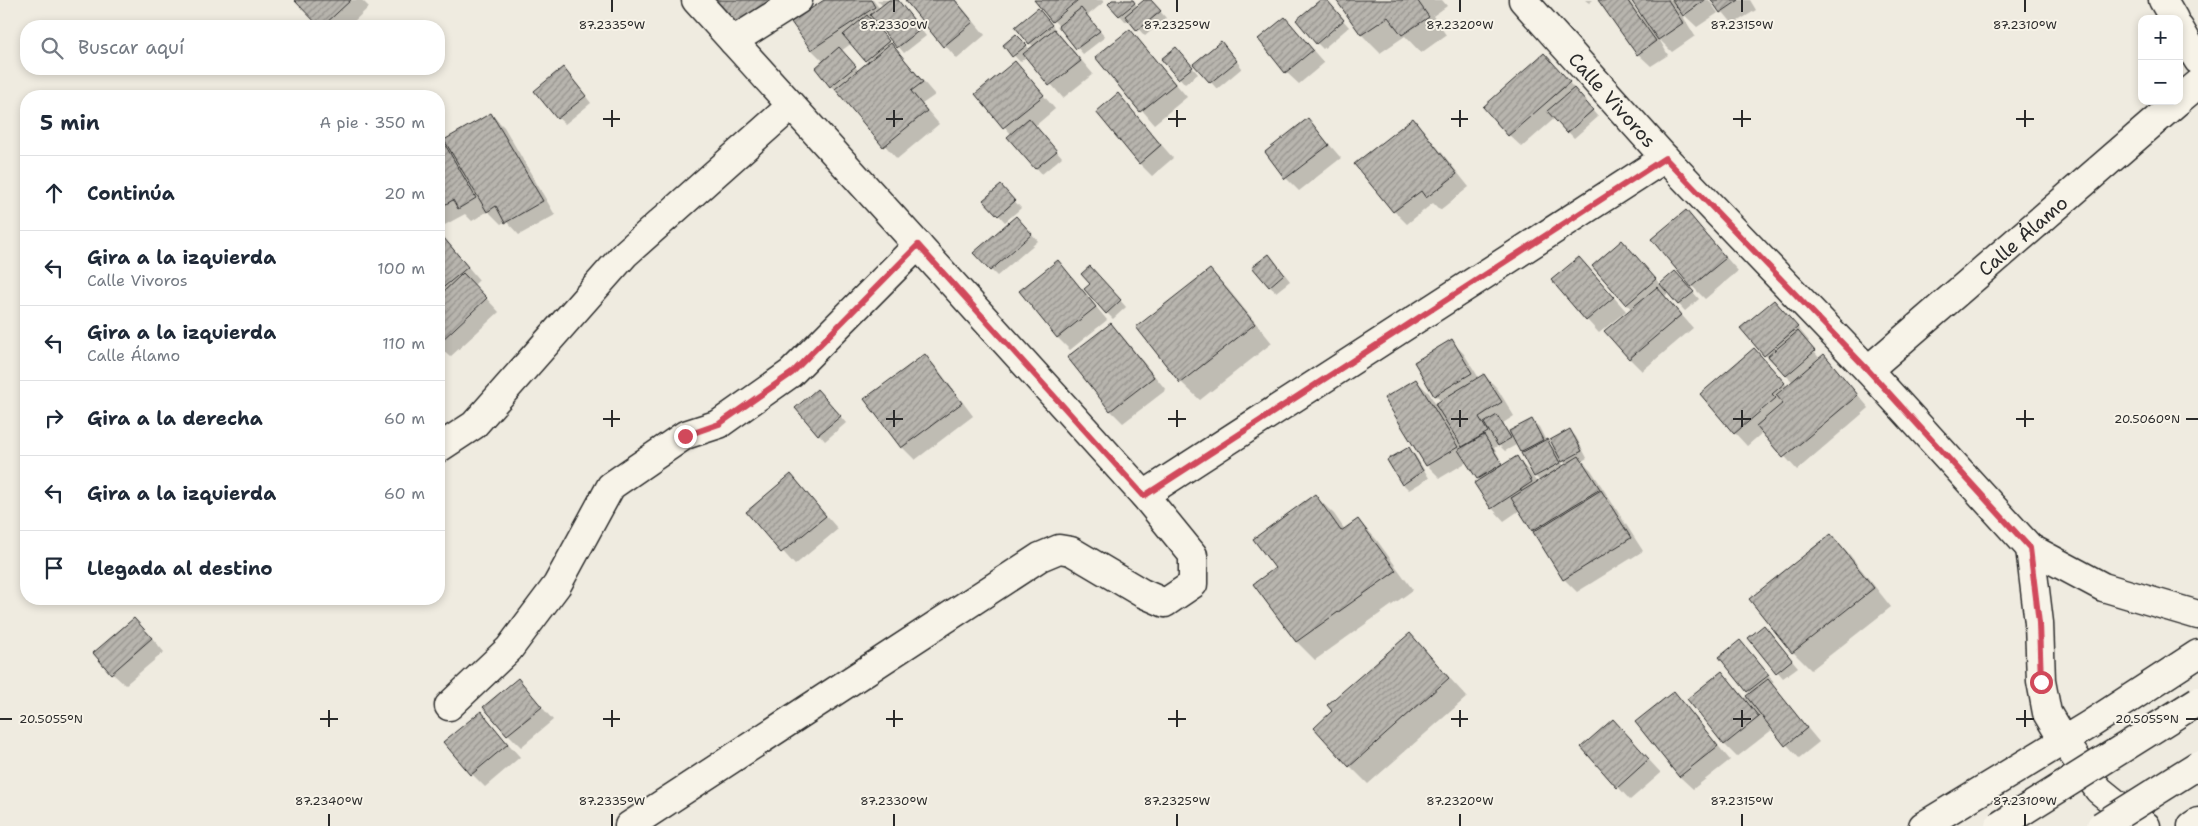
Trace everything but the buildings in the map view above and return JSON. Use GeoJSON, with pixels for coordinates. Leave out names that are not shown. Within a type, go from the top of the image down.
{"type":"FeatureCollection","features":[{"type":"Feature","properties":{"kind":"main road"},"geometry":{"type":"LineString","coordinates":[[629,826],[1040,557],[1059,550],[1071,551],[1142,593],[1165,604],[1193,584],[1193,556],[1144,496],[696,0]]}},
{"type":"Feature","properties":{"kind":"main road"},"geometry":{"type":"LineString","coordinates":[[733,41],[798,0]]}},
{"type":"Feature","properties":{"kind":"main road","name":"Calle Vivoros"},"geometry":{"type":"LineString","coordinates":[[1523,0],[1665,158],[1868,370],[2030,548],[2103,587],[2198,615]]}},
{"type":"Feature","properties":{"kind":"main road"},"geometry":{"type":"LineString","coordinates":[[2163,0],[2172,15]]}},
{"type":"Feature","properties":{"kind":"main road"},"geometry":{"type":"LineString","coordinates":[[2183,35],[2198,60]]}},
{"type":"Feature","properties":{"kind":"main road","name":"Calle Álamo"},"geometry":{"type":"LineString","coordinates":[[2183,97],[2198,84]]}},
{"type":"Feature","properties":{"kind":"main road","name":"Calle Álamo"},"geometry":{"type":"LineString","coordinates":[[1868,370],[2173,105]]}},
{"type":"Feature","properties":{"kind":"main road"},"geometry":{"type":"LineString","coordinates":[[445,444],[474,425],[625,254],[792,106]]}},
{"type":"Feature","properties":{"kind":"main road"},"geometry":{"type":"LineString","coordinates":[[1144,496],[1665,158]]}},
{"type":"Feature","properties":{"kind":"main road"},"geometry":{"type":"LineString","coordinates":[[450,706],[509,649],[558,585],[611,486],[685,436],[719,424],[792,373],[918,245]]}},
{"type":"Feature","properties":{"kind":"main road"},"geometry":{"type":"LineString","coordinates":[[2030,548],[2039,623],[2041,682],[2047,713],[2063,740],[2099,790],[2146,826]]}},
{"type":"Feature","properties":{"kind":"main road"},"geometry":{"type":"LineString","coordinates":[[1923,826],[2198,654]]}},
{"type":"Feature","properties":{"kind":"main road"},"geometry":{"type":"LineString","coordinates":[[1999,826],[2198,701]]}},
{"type":"Feature","properties":{"kind":"main road"},"geometry":{"type":"LineString","coordinates":[[2102,826],[2198,765]]}},
{"type":"Feature","properties":{"kind":"main road"},"geometry":{"type":"LineString","coordinates":[[2192,826],[2198,822]]}},
{"type":"Feature","properties":{"kind":"route"},"geometry":{"type":"LineString","coordinates":[[685,436],[719,424],[792,373],[918,245],[1144,496],[1665,158],[1868,370],[2030,548],[2039,623],[2041,682]]}}]}
